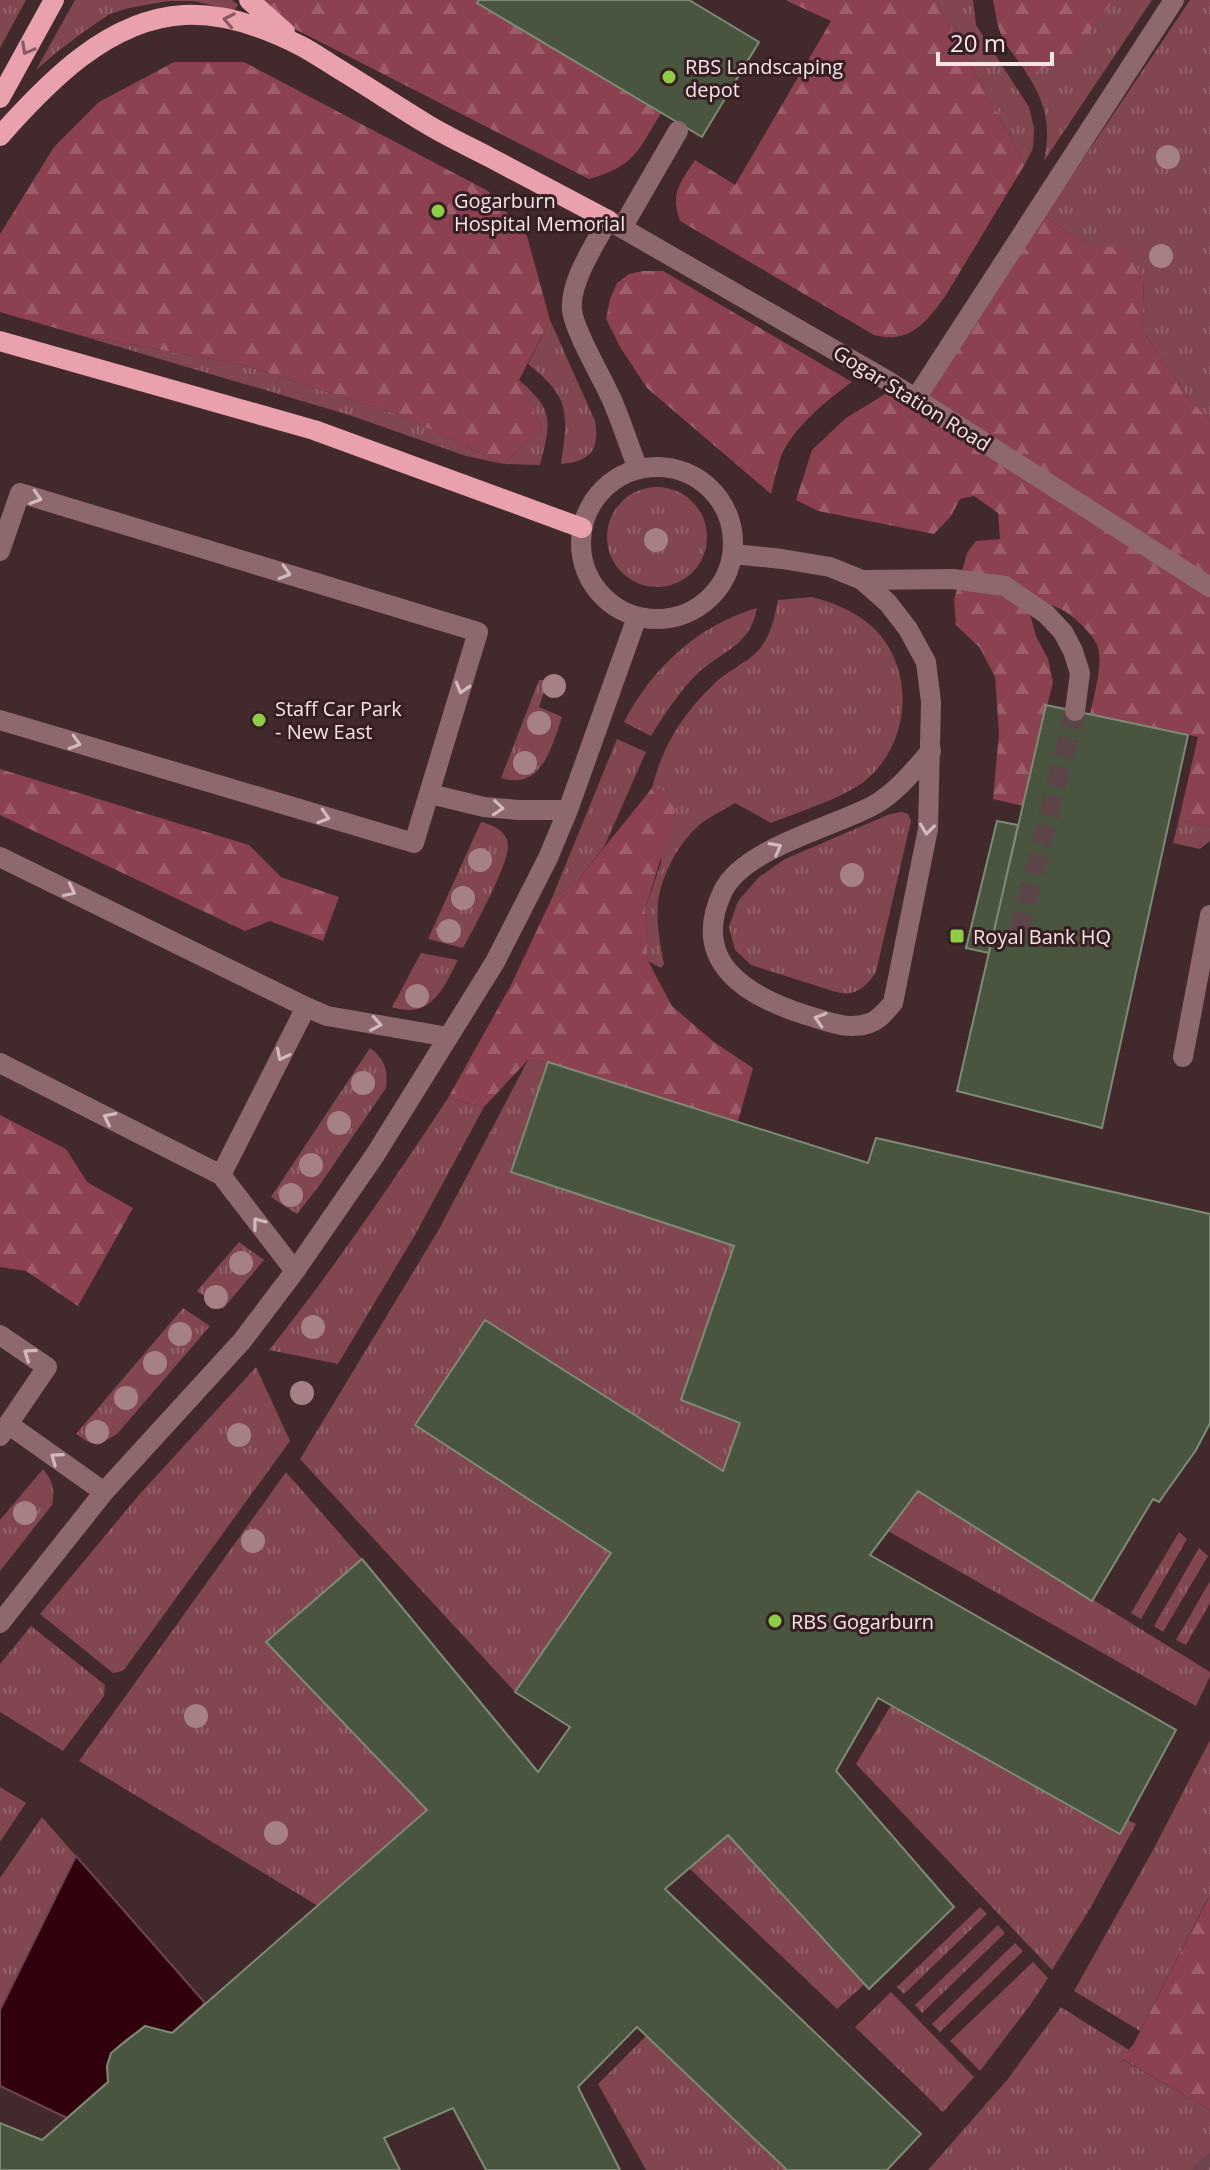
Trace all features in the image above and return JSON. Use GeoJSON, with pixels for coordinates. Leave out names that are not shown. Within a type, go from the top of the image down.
{"type":"FeatureCollection","features":[{"type":"Feature","properties":{"kind":"main road"},"geometry":{"type":"LineString","coordinates":[[0,98],[54,0]]}},
{"type":"Feature","properties":{"kind":"main road"},"geometry":{"type":"LineString","coordinates":[[249,0],[302,47]]}},
{"type":"Feature","properties":{"kind":"main road"},"geometry":{"type":"LineString","coordinates":[[0,136],[56,78],[125,30],[184,15],[210,16],[238,21],[302,47],[432,127],[615,224]]}},
{"type":"Feature","properties":{"kind":"main road"},"geometry":{"type":"LineString","coordinates":[[0,341],[314,430],[582,528]]}},
{"type":"Feature","properties":{"kind":"street"},"geometry":{"type":"LineString","coordinates":[[916,398],[1174,0]]}},
{"type":"Feature","properties":{"kind":"street"},"geometry":{"type":"LineString","coordinates":[[638,469],[613,402],[572,309],[583,265],[678,131]]}},
{"type":"Feature","properties":{"kind":"street","name":"Gogar Station Road"},"geometry":{"type":"LineString","coordinates":[[615,224],[916,398],[1210,587]]}},
{"type":"Feature","properties":{"kind":"street"},"geometry":{"type":"LineString","coordinates":[[638,469],[677,469],[696,477],[724,505],[731,523],[734,554],[723,584],[707,603],[673,618],[637,617],[616,609],[599,593],[587,573],[581,551],[582,528],[589,508],[602,491],[619,477],[638,469]]}},
{"type":"Feature","properties":{"kind":"street"},"geometry":{"type":"LineString","coordinates":[[0,551],[20,493],[478,632],[414,843],[0,720]]}},
{"type":"Feature","properties":{"kind":"street"},"geometry":{"type":"LineString","coordinates":[[734,554],[830,567],[862,580],[888,603],[908,629],[926,662],[931,702],[931,751],[928,829],[893,1003],[873,1022],[843,1026],[779,1006],[743,987],[721,961],[715,946],[713,929],[724,888],[756,859],[805,833],[876,804],[904,781],[931,751]]}},
{"type":"Feature","properties":{"kind":"street"},"geometry":{"type":"LineString","coordinates":[[862,580],[953,579],[1005,586],[1046,614],[1063,632],[1080,673],[1075,711]]}},
{"type":"Feature","properties":{"kind":"street"},"geometry":{"type":"LineString","coordinates":[[0,1623],[104,1492],[242,1341],[375,1155],[495,962],[548,858],[637,617]]}},
{"type":"Feature","properties":{"kind":"street"},"geometry":{"type":"LineString","coordinates":[[430,794],[484,807],[568,810]]}},
{"type":"Feature","properties":{"kind":"street"},"geometry":{"type":"LineString","coordinates":[[0,857],[327,1016],[448,1037]]}},
{"type":"Feature","properties":{"kind":"street"},"geometry":{"type":"LineString","coordinates":[[1183,1057],[1210,915]]}},
{"type":"Feature","properties":{"kind":"street"},"geometry":{"type":"LineString","coordinates":[[221,1175],[306,1007]]}},
{"type":"Feature","properties":{"kind":"street"},"geometry":{"type":"LineString","coordinates":[[0,1063],[221,1175],[295,1271]]}},
{"type":"Feature","properties":{"kind":"street"},"geometry":{"type":"LineString","coordinates":[[0,1335],[47,1367],[4,1430],[104,1492]]}},
{"type":"Feature","properties":{"kind":"green space"},"geometry":{"type":"Polygon","coordinates":[[[0,0],[26,0],[0,48],[0,0]]]}},
{"type":"Feature","properties":{"kind":"green space"},"geometry":{"type":"Polygon","coordinates":[[[75,0],[232,0],[238,5],[234,11],[194,1],[168,1],[110,14],[36,70],[75,0]]]}},
{"type":"Feature","properties":{"kind":"green space"},"geometry":{"type":"Polygon","coordinates":[[[264,0],[479,0],[477,3],[661,113],[634,155],[616,169],[589,179],[291,27],[264,0]]]}},
{"type":"Feature","properties":{"kind":"green space"},"geometry":{"type":"Polygon","coordinates":[[[788,0],[935,0],[1025,164],[946,295],[924,322],[903,335],[874,335],[680,221],[676,195],[695,160],[735,185],[831,21],[788,0]]]}},
{"type":"Feature","properties":{"kind":"green space"},"geometry":{"type":"Polygon","coordinates":[[[935,0],[973,0],[976,25],[1029,107],[1034,128],[1033,148],[1025,164],[935,0]]]}},
{"type":"Feature","properties":{"kind":"green space"},"geometry":{"type":"Polygon","coordinates":[[[993,0],[1152,0],[1044,161],[1047,134],[1041,101],[1002,37],[993,0]]]}},
{"type":"Feature","properties":{"kind":"green space"},"geometry":{"type":"Polygon","coordinates":[[[993,0],[1114,0],[1071,56],[1028,76],[1003,39],[993,0]]]}},
{"type":"Feature","properties":{"kind":"green space"},"geometry":{"type":"Polygon","coordinates":[[[1190,0],[1210,0],[1210,420],[1191,401],[1142,330],[1144,279],[1084,244],[1045,216],[1190,0]]]}},
{"type":"Feature","properties":{"kind":"green space"},"geometry":{"type":"Polygon","coordinates":[[[174,62],[244,62],[488,191],[527,236],[550,320],[519,380],[542,429],[504,464],[400,415],[243,365],[79,335],[0,312],[0,234],[54,147],[99,102],[174,62]]]}},
{"type":"Feature","properties":{"kind":"green space"},"geometry":{"type":"Polygon","coordinates":[[[1045,216],[1084,244],[1126,248],[1144,279],[1142,330],[1191,401],[1210,420],[1210,827],[1179,819],[1198,737],[1090,714],[1099,671],[1098,647],[1076,620],[1053,606],[1044,606],[1030,614],[1036,636],[1048,659],[1053,682],[1023,806],[993,799],[999,733],[995,677],[980,648],[956,625],[954,600],[967,553],[976,541],[1000,539],[998,513],[974,496],[960,499],[951,516],[934,534],[818,511],[796,500],[812,450],[846,418],[887,393],[917,413],[1045,216]]]}},
{"type":"Feature","properties":{"kind":"green space"},"geometry":{"type":"Polygon","coordinates":[[[663,271],[852,382],[822,406],[794,435],[781,456],[771,494],[647,388],[620,347],[606,319],[610,299],[617,283],[629,274],[663,271]]]}},
{"type":"Feature","properties":{"kind":"green space"},"geometry":{"type":"Polygon","coordinates":[[[550,320],[595,421],[596,440],[591,453],[571,463],[561,464],[565,419],[559,397],[528,364],[550,320]]]}},
{"type":"Feature","properties":{"kind":"green space"},"geometry":{"type":"Polygon","coordinates":[[[79,335],[243,365],[400,415],[504,464],[466,456],[349,415],[79,335]]]}},
{"type":"Feature","properties":{"kind":"green space"},"geometry":{"type":"Polygon","coordinates":[[[519,380],[539,400],[548,427],[540,465],[504,464],[542,429],[519,380]]]}},
{"type":"Feature","properties":{"kind":"green space"},"geometry":{"type":"Polygon","coordinates":[[[657,487],[676,491],[692,502],[703,518],[707,537],[703,556],[692,572],[676,583],[657,587],[638,583],[622,572],[611,556],[607,537],[611,518],[622,502],[638,491],[657,487]]]}},
{"type":"Feature","properties":{"kind":"green space"},"geometry":{"type":"Polygon","coordinates":[[[812,597],[859,616],[881,636],[892,653],[899,672],[902,711],[891,749],[866,780],[820,804],[771,823],[735,803],[695,829],[673,858],[660,891],[658,917],[664,964],[661,968],[648,961],[645,909],[661,863],[662,789],[652,788],[662,759],[683,719],[703,695],[759,650],[771,627],[778,600],[812,597]]]}},
{"type":"Feature","properties":{"kind":"green space"},"geometry":{"type":"Polygon","coordinates":[[[757,608],[741,640],[689,682],[651,736],[624,722],[648,684],[679,651],[715,625],[757,608]]]}},
{"type":"Feature","properties":{"kind":"green space"},"geometry":{"type":"Polygon","coordinates":[[[539,680],[548,680],[539,707],[562,717],[554,741],[536,772],[515,780],[501,778],[539,680]]]}},
{"type":"Feature","properties":{"kind":"green space"},"geometry":{"type":"Polygon","coordinates":[[[617,739],[646,752],[604,847],[575,884],[552,898],[617,739]]]}},
{"type":"Feature","properties":{"kind":"green space"},"geometry":{"type":"Polygon","coordinates":[[[0,769],[249,845],[281,877],[339,897],[323,941],[270,921],[245,931],[0,815],[0,769]]]}},
{"type":"Feature","properties":{"kind":"green space"},"geometry":{"type":"Polygon","coordinates":[[[652,788],[662,788],[676,810],[645,909],[648,961],[672,1006],[714,1042],[753,1068],[738,1121],[548,1062],[528,1060],[484,1107],[448,1098],[511,985],[552,898],[575,884],[652,788]]]}},
{"type":"Feature","properties":{"kind":"green space"},"geometry":{"type":"Polygon","coordinates":[[[890,814],[908,814],[911,821],[876,972],[864,987],[855,992],[836,992],[751,965],[735,950],[729,927],[738,901],[759,877],[785,859],[890,814]]]}},
{"type":"Feature","properties":{"kind":"green space"},"geometry":{"type":"Polygon","coordinates":[[[1179,819],[1210,827],[1210,841],[1200,849],[1173,843],[1179,819]]]}},
{"type":"Feature","properties":{"kind":"green space"},"geometry":{"type":"Polygon","coordinates":[[[481,822],[499,829],[507,840],[507,854],[497,881],[463,948],[428,939],[481,822]]]}},
{"type":"Feature","properties":{"kind":"green space"},"geometry":{"type":"Polygon","coordinates":[[[421,953],[458,960],[441,991],[426,1005],[405,1010],[392,1007],[421,953]]]}},
{"type":"Feature","properties":{"kind":"green space"},"geometry":{"type":"Polygon","coordinates":[[[370,1048],[384,1065],[386,1088],[297,1214],[271,1197],[370,1048]]]}},
{"type":"Feature","properties":{"kind":"green space"},"geometry":{"type":"Polygon","coordinates":[[[528,1060],[548,1062],[511,1173],[734,1246],[681,1399],[740,1423],[723,1471],[485,1320],[416,1425],[611,1553],[515,1692],[300,1459],[438,1231],[528,1060]]]}},
{"type":"Feature","properties":{"kind":"green space"},"geometry":{"type":"Polygon","coordinates":[[[448,1098],[484,1107],[415,1235],[338,1364],[269,1350],[339,1257],[448,1098]]]}},
{"type":"Feature","properties":{"kind":"green space"},"geometry":{"type":"Polygon","coordinates":[[[0,1115],[66,1149],[87,1182],[133,1208],[78,1306],[26,1271],[0,1267],[0,1115]]]}},
{"type":"Feature","properties":{"kind":"green space"},"geometry":{"type":"Polygon","coordinates":[[[239,1242],[264,1260],[223,1309],[197,1291],[239,1242]]]}},
{"type":"Feature","properties":{"kind":"green space"},"geometry":{"type":"Polygon","coordinates":[[[183,1308],[210,1326],[117,1434],[98,1445],[76,1434],[183,1308]]]}},
{"type":"Feature","properties":{"kind":"green space"},"geometry":{"type":"Polygon","coordinates":[[[256,1367],[290,1441],[126,1667],[113,1673],[40,1614],[138,1496],[256,1367]]]}},
{"type":"Feature","properties":{"kind":"green space"},"geometry":{"type":"Polygon","coordinates":[[[43,1469],[52,1486],[52,1505],[0,1571],[0,1520],[43,1469]]]}},
{"type":"Feature","properties":{"kind":"green space"},"geometry":{"type":"Polygon","coordinates":[[[286,1472],[362,1559],[267,1642],[427,1810],[318,1906],[79,1761],[286,1472]]]}},
{"type":"Feature","properties":{"kind":"green space"},"geometry":{"type":"Polygon","coordinates":[[[918,1491],[1210,1672],[1196,1706],[888,1531],[918,1491]]]}},
{"type":"Feature","properties":{"kind":"green space"},"geometry":{"type":"Polygon","coordinates":[[[1179,1532],[1187,1539],[1141,1619],[1131,1613],[1179,1532]]]}},
{"type":"Feature","properties":{"kind":"green space"},"geometry":{"type":"Polygon","coordinates":[[[1199,1548],[1208,1556],[1163,1632],[1154,1626],[1199,1548]]]}},
{"type":"Feature","properties":{"kind":"green space"},"geometry":{"type":"Polygon","coordinates":[[[1210,1581],[1210,1603],[1186,1645],[1176,1640],[1210,1581]]]}},
{"type":"Feature","properties":{"kind":"green space"},"geometry":{"type":"Polygon","coordinates":[[[31,1626],[105,1685],[104,1696],[63,1751],[0,1712],[0,1664],[31,1626]]]}},
{"type":"Feature","properties":{"kind":"green space"},"geometry":{"type":"Polygon","coordinates":[[[891,1705],[1119,1834],[1128,1820],[1136,1824],[1052,1970],[856,1764],[891,1705]]]}},
{"type":"Feature","properties":{"kind":"green space"},"geometry":{"type":"Polygon","coordinates":[[[1210,1740],[1210,1899],[1140,2031],[1074,1991],[1210,1740]]]}},
{"type":"Feature","properties":{"kind":"green space"},"geometry":{"type":"Polygon","coordinates":[[[0,1787],[26,1803],[0,1842],[0,1787]]]}},
{"type":"Feature","properties":{"kind":"green space"},"geometry":{"type":"Polygon","coordinates":[[[42,1817],[76,1856],[0,2010],[0,1878],[42,1817]]]}},
{"type":"Feature","properties":{"kind":"green space"},"geometry":{"type":"Polygon","coordinates":[[[728,1835],[865,1984],[837,2009],[689,1868],[728,1835]]]}},
{"type":"Feature","properties":{"kind":"green space"},"geometry":{"type":"Polygon","coordinates":[[[1209,1897],[1210,2110],[1121,2058],[1133,2045],[1209,1897]]]}},
{"type":"Feature","properties":{"kind":"green space"},"geometry":{"type":"Polygon","coordinates":[[[980,1907],[987,1914],[904,1994],[897,1987],[980,1907]]]}},
{"type":"Feature","properties":{"kind":"green space"},"geometry":{"type":"Polygon","coordinates":[[[998,1925],[1005,1933],[922,2013],[915,2005],[998,1925]]]}},
{"type":"Feature","properties":{"kind":"green space"},"geometry":{"type":"Polygon","coordinates":[[[1015,1943],[1023,1951],[940,2032],[932,2024],[1015,1943]]]}},
{"type":"Feature","properties":{"kind":"green space"},"geometry":{"type":"Polygon","coordinates":[[[1033,1962],[1048,1978],[980,2071],[950,2041],[1033,1962]]]}},
{"type":"Feature","properties":{"kind":"green space"},"geometry":{"type":"Polygon","coordinates":[[[891,1992],[974,2077],[943,2112],[855,2027],[891,1992]]]}},
{"type":"Feature","properties":{"kind":"green space"},"geometry":{"type":"Polygon","coordinates":[[[1061,2007],[1129,2050],[1122,2059],[1210,2110],[1210,2170],[928,2170],[1007,2080],[1061,2007]]]}},
{"type":"Feature","properties":{"kind":"green space"},"geometry":{"type":"Polygon","coordinates":[[[646,2036],[787,2170],[646,2170],[598,2084],[646,2036]]]}},
{"type":"Feature","properties":{"kind":"shaded area"},"geometry":{"type":"Polygon","coordinates":[[[76,1856],[205,2003],[172,2033],[145,2026],[116,2048],[109,2061],[108,2082],[67,2118],[0,2086],[0,2010],[76,1856]]]}},
{"type":"Feature","properties":{"kind":"building","name":"RBS Landscaping depot"},"geometry":{"type":"Polygon","coordinates":[[[479,0],[689,0],[759,42],[702,137],[477,3],[479,0]]]}},
{"type":"Feature","properties":{"kind":"building"},"geometry":{"type":"Polygon","coordinates":[[[1046,705],[1188,735],[1102,1128],[957,1091],[1046,705]]]}},
{"type":"Feature","properties":{"kind":"building"},"geometry":{"type":"Polygon","coordinates":[[[997,821],[1018,825],[989,953],[966,948],[997,821]]]}},
{"type":"Feature","properties":{"kind":"building","name":"RBS Gogarburn"},"geometry":{"type":"Polygon","coordinates":[[[548,1062],[868,1163],[876,1138],[1210,1214],[1210,1423],[1196,1450],[1159,1502],[1153,1499],[1092,1601],[918,1491],[870,1555],[1176,1730],[1120,1834],[878,1698],[836,1771],[954,1907],[869,1989],[728,1835],[665,1889],[921,2134],[887,2170],[787,2170],[637,2027],[578,2087],[620,2170],[486,2170],[453,2108],[384,2138],[400,2170],[0,2170],[0,2123],[42,2140],[108,2082],[107,2066],[111,2053],[145,2026],[172,2033],[427,1810],[266,1642],[362,1559],[538,1772],[570,1727],[515,1692],[611,1553],[415,1425],[485,1320],[723,1471],[740,1423],[681,1400],[734,1246],[511,1172],[548,1062]]]}},
{"type":"Feature","properties":{"kind":"waterway"},"geometry":{"type":"LineString","coordinates":[[1198,2170],[1210,2159]]}},
{"type":"Feature","properties":{"kind":"tunnel"},"geometry":{"type":"LineString","coordinates":[[1019,932],[1075,711]]}},
{"type":"Feature","properties":{"kind":"place","name":"RBS Landscaping depot"},"geometry":{"type":"Point","coordinates":[669,77]}},
{"type":"Feature","properties":{"kind":"place","name":"Gogarburn Hospital Memorial"},"geometry":{"type":"Point","coordinates":[438,211]}},
{"type":"Feature","properties":{"kind":"place","name":"Staff Car Park - New East"},"geometry":{"type":"Point","coordinates":[259,720]}},
{"type":"Feature","properties":{"kind":"place","name":"Royal Bank HQ"},"geometry":{"type":"Point","coordinates":[957,936]}},
{"type":"Feature","properties":{"kind":"place","name":"RBS Gogarburn"},"geometry":{"type":"Point","coordinates":[775,1621]}}]}
